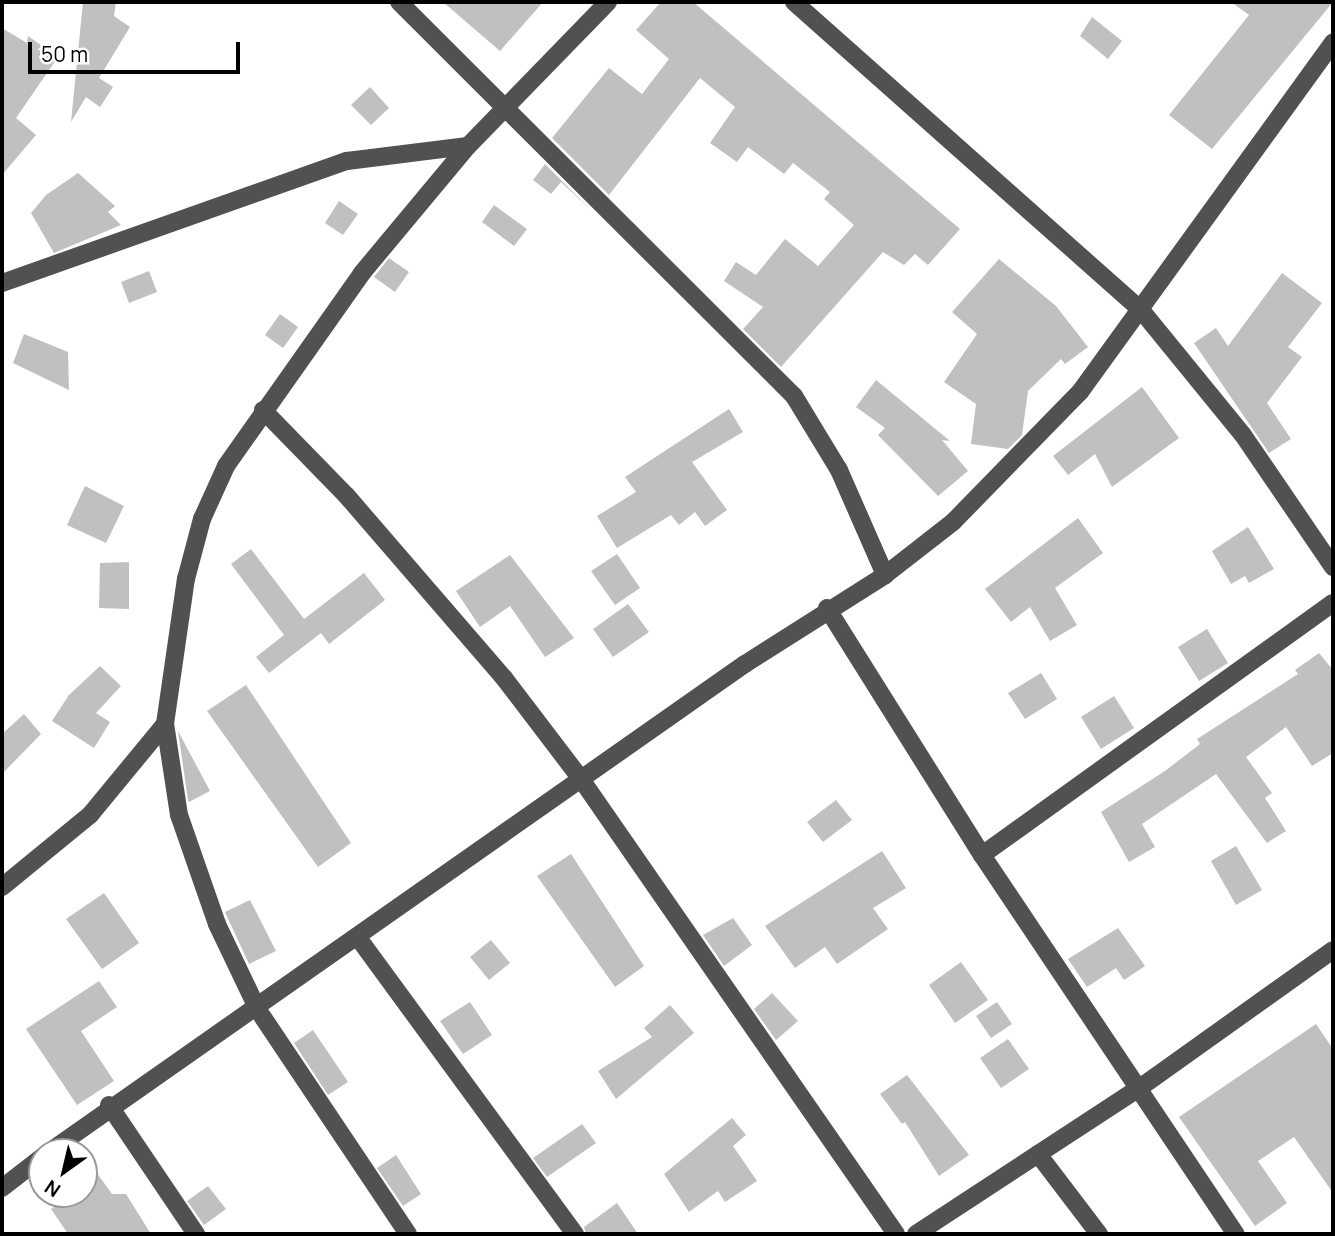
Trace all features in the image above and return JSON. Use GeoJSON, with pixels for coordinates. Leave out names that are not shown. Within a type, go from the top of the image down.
{"type":"FeatureCollection","features":[{"type":"Feature","properties":{"kind":"street"},"geometry":{"type":"LineString","coordinates":[[399,2],[504,111],[794,396],[839,470],[885,575]]}},
{"type":"Feature","properties":{"kind":"street"},"geometry":{"type":"LineString","coordinates":[[408,1234],[258,1010],[217,923],[179,815],[165,724],[186,579],[202,519],[226,466],[369,263],[468,146],[608,2]]}},
{"type":"Feature","properties":{"kind":"street"},"geometry":{"type":"LineString","coordinates":[[794,2],[1141,310],[1243,435],[1333,567]]}},
{"type":"Feature","properties":{"kind":"street"},"geometry":{"type":"LineString","coordinates":[[66,1138],[109,1105],[258,1010],[581,779],[827,608],[885,575],[953,522],[1031,445],[1141,310],[1333,43]]}},
{"type":"Feature","properties":{"kind":"street"},"geometry":{"type":"LineString","coordinates":[[2,283],[347,161],[468,146]]}},
{"type":"Feature","properties":{"kind":"street"},"geometry":{"type":"LineString","coordinates":[[263,410],[420,578],[581,779],[896,1234]]}},
{"type":"Feature","properties":{"kind":"street"},"geometry":{"type":"LineString","coordinates":[[982,855],[1333,603]]}},
{"type":"Feature","properties":{"kind":"street"},"geometry":{"type":"LineString","coordinates":[[827,608],[982,855],[1236,1234]]}},
{"type":"Feature","properties":{"kind":"street"},"geometry":{"type":"LineString","coordinates":[[2,887],[90,815],[165,724]]}},
{"type":"Feature","properties":{"kind":"street"},"geometry":{"type":"LineString","coordinates":[[359,939],[575,1234]]}},
{"type":"Feature","properties":{"kind":"street"},"geometry":{"type":"LineString","coordinates":[[916,1234],[1138,1089],[1333,952]]}},
{"type":"Feature","properties":{"kind":"street"},"geometry":{"type":"LineString","coordinates":[[109,1105],[195,1234]]}},
{"type":"Feature","properties":{"kind":"street"},"geometry":{"type":"LineString","coordinates":[[1038,1154],[1099,1234]]}},
{"type":"Feature","properties":{"kind":"street"},"geometry":{"type":"LineString","coordinates":[[2,1188],[28,1168]]}},
{"type":"Feature","properties":{"kind":"building"},"geometry":{"type":"Polygon","coordinates":[[[83,2],[116,2],[114,16],[130,27],[99,78],[113,87],[100,107],[86,97],[71,122],[83,2]]]}},
{"type":"Feature","properties":{"kind":"building"},"geometry":{"type":"Polygon","coordinates":[[[443,2],[543,2],[500,51],[443,2]]]}},
{"type":"Feature","properties":{"kind":"building"},"geometry":{"type":"Polygon","coordinates":[[[661,2],[693,2],[960,229],[928,265],[915,254],[904,265],[883,252],[781,367],[743,329],[763,307],[724,281],[736,262],[756,275],[785,239],[818,266],[854,225],[824,199],[830,192],[793,163],[784,174],[748,147],[737,162],[710,143],[735,107],[700,78],[609,195],[552,138],[609,68],[642,94],[669,59],[636,30],[661,2]]]}},
{"type":"Feature","properties":{"kind":"building"},"geometry":{"type":"Polygon","coordinates":[[[1231,2],[1333,2],[1212,149],[1169,115],[1249,15],[1231,2]]]}},
{"type":"Feature","properties":{"kind":"building"},"geometry":{"type":"Polygon","coordinates":[[[1092,17],[1122,41],[1108,59],[1080,36],[1092,17]]]}},
{"type":"Feature","properties":{"kind":"building"},"geometry":{"type":"Polygon","coordinates":[[[2,28],[27,43],[28,36],[58,57],[16,118],[36,135],[2,175],[2,28]]]}},
{"type":"Feature","properties":{"kind":"building"},"geometry":{"type":"Polygon","coordinates":[[[370,87],[389,108],[371,125],[351,105],[370,87]]]}},
{"type":"Feature","properties":{"kind":"building"},"geometry":{"type":"Polygon","coordinates":[[[545,164],[591,210],[561,182],[551,194],[533,180],[545,164]]]}},
{"type":"Feature","properties":{"kind":"building"},"geometry":{"type":"Polygon","coordinates":[[[78,173],[115,206],[108,212],[121,225],[54,253],[31,213],[46,195],[78,173]]]}},
{"type":"Feature","properties":{"kind":"building"},"geometry":{"type":"Polygon","coordinates":[[[339,201],[358,214],[343,235],[325,223],[339,201]]]}},
{"type":"Feature","properties":{"kind":"building"},"geometry":{"type":"Polygon","coordinates":[[[494,205],[527,229],[514,246],[482,222],[494,205]]]}},
{"type":"Feature","properties":{"kind":"building"},"geometry":{"type":"Polygon","coordinates":[[[389,258],[409,272],[395,292],[374,277],[389,258]]]}},
{"type":"Feature","properties":{"kind":"building"},"geometry":{"type":"Polygon","coordinates":[[[999,259],[1056,306],[1088,347],[1065,364],[1061,359],[1028,391],[1022,435],[1008,449],[971,444],[976,404],[944,382],[977,334],[952,312],[999,259]]]}},
{"type":"Feature","properties":{"kind":"building"},"geometry":{"type":"Polygon","coordinates":[[[149,271],[157,292],[129,303],[121,282],[149,271]]]}},
{"type":"Feature","properties":{"kind":"building"},"geometry":{"type":"Polygon","coordinates":[[[1282,273],[1322,303],[1288,347],[1302,357],[1267,403],[1291,439],[1269,453],[1194,343],[1216,328],[1228,346],[1282,273]]]}},
{"type":"Feature","properties":{"kind":"building"},"geometry":{"type":"Polygon","coordinates":[[[280,314],[298,327],[283,348],[265,335],[280,314]]]}},
{"type":"Feature","properties":{"kind":"building"},"geometry":{"type":"Polygon","coordinates":[[[24,334],[68,352],[69,390],[13,363],[24,334]]]}},
{"type":"Feature","properties":{"kind":"building"},"geometry":{"type":"Polygon","coordinates":[[[876,380],[950,441],[942,440],[968,471],[938,496],[878,435],[885,428],[856,407],[876,380]]]}},
{"type":"Feature","properties":{"kind":"building"},"geometry":{"type":"Polygon","coordinates":[[[1142,387],[1179,438],[1112,487],[1095,454],[1068,475],[1053,456],[1142,387]]]}},
{"type":"Feature","properties":{"kind":"building"},"geometry":{"type":"Polygon","coordinates":[[[729,409],[743,432],[692,462],[727,510],[705,526],[695,512],[679,525],[671,515],[617,548],[597,516],[636,492],[625,477],[729,409]]]}},
{"type":"Feature","properties":{"kind":"building"},"geometry":{"type":"Polygon","coordinates":[[[85,486],[124,506],[106,543],[67,525],[85,486]]]}},
{"type":"Feature","properties":{"kind":"building"},"geometry":{"type":"Polygon","coordinates":[[[1078,518],[1103,553],[1055,588],[1077,625],[1050,641],[1030,607],[1011,622],[985,589],[1078,518]]]}},
{"type":"Feature","properties":{"kind":"building"},"geometry":{"type":"Polygon","coordinates":[[[1248,527],[1274,569],[1249,583],[1245,576],[1231,584],[1212,551],[1248,527]]]}},
{"type":"Feature","properties":{"kind":"building"},"geometry":{"type":"Polygon","coordinates":[[[251,549],[304,619],[364,573],[385,600],[329,644],[321,633],[269,673],[256,657],[284,635],[231,564],[251,549]]]}},
{"type":"Feature","properties":{"kind":"building"},"geometry":{"type":"Polygon","coordinates":[[[617,554],[640,588],[615,605],[591,571],[617,554]]]}},
{"type":"Feature","properties":{"kind":"building"},"geometry":{"type":"Polygon","coordinates":[[[510,555],[574,638],[545,657],[510,606],[480,627],[456,591],[510,555]]]}},
{"type":"Feature","properties":{"kind":"building"},"geometry":{"type":"Polygon","coordinates":[[[129,562],[129,609],[99,608],[100,563],[129,562]]]}},
{"type":"Feature","properties":{"kind":"building"},"geometry":{"type":"Polygon","coordinates":[[[628,604],[649,632],[613,657],[593,629],[628,604]]]}},
{"type":"Feature","properties":{"kind":"building"},"geometry":{"type":"Polygon","coordinates":[[[1207,629],[1228,663],[1199,681],[1178,647],[1207,629]]]}},
{"type":"Feature","properties":{"kind":"building"},"geometry":{"type":"Polygon","coordinates":[[[1319,653],[1333,670],[1333,753],[1312,766],[1286,727],[1246,757],[1272,793],[1265,798],[1286,831],[1267,843],[1216,774],[1142,824],[1155,847],[1129,862],[1101,812],[1165,771],[1200,744],[1197,739],[1298,674],[1295,670],[1319,653]]]}},
{"type":"Feature","properties":{"kind":"building"},"geometry":{"type":"Polygon","coordinates":[[[100,666],[121,686],[96,713],[110,722],[94,748],[52,721],[69,695],[100,666]]]}},
{"type":"Feature","properties":{"kind":"building"},"geometry":{"type":"Polygon","coordinates":[[[1041,673],[1057,699],[1025,719],[1008,693],[1041,673]]]}},
{"type":"Feature","properties":{"kind":"building"},"geometry":{"type":"Polygon","coordinates":[[[246,685],[351,843],[318,867],[207,711],[246,685]]]}},
{"type":"Feature","properties":{"kind":"building"},"geometry":{"type":"Polygon","coordinates":[[[1114,696],[1134,728],[1101,749],[1081,717],[1114,696]]]}},
{"type":"Feature","properties":{"kind":"building"},"geometry":{"type":"Polygon","coordinates":[[[24,714],[41,734],[2,774],[2,734],[24,714]]]}},
{"type":"Feature","properties":{"kind":"building"},"geometry":{"type":"Polygon","coordinates":[[[178,731],[210,791],[189,802],[188,800],[178,731]]]}},
{"type":"Feature","properties":{"kind":"building"},"geometry":{"type":"Polygon","coordinates":[[[836,800],[852,820],[823,842],[807,822],[836,800]]]}},
{"type":"Feature","properties":{"kind":"building"},"geometry":{"type":"Polygon","coordinates":[[[1236,846],[1262,890],[1236,905],[1211,861],[1236,846]]]}},
{"type":"Feature","properties":{"kind":"building"},"geometry":{"type":"Polygon","coordinates":[[[882,851],[906,888],[873,908],[888,929],[837,964],[825,947],[795,968],[765,926],[882,851]]]}},
{"type":"Feature","properties":{"kind":"building"},"geometry":{"type":"Polygon","coordinates":[[[571,854],[644,966],[615,987],[537,876],[571,854]]]}},
{"type":"Feature","properties":{"kind":"building"},"geometry":{"type":"Polygon","coordinates":[[[104,893],[139,943],[102,969],[66,919],[104,893]]]}},
{"type":"Feature","properties":{"kind":"building"},"geometry":{"type":"Polygon","coordinates":[[[250,900],[276,951],[249,964],[225,912],[250,900]]]}},
{"type":"Feature","properties":{"kind":"building"},"geometry":{"type":"Polygon","coordinates":[[[733,918],[752,945],[724,966],[703,935],[733,918]]]}},
{"type":"Feature","properties":{"kind":"building"},"geometry":{"type":"Polygon","coordinates":[[[1118,928],[1145,966],[1124,980],[1116,968],[1087,987],[1068,959],[1118,928]]]}},
{"type":"Feature","properties":{"kind":"building"},"geometry":{"type":"Polygon","coordinates":[[[491,940],[510,963],[489,980],[470,957],[491,940]]]}},
{"type":"Feature","properties":{"kind":"building"},"geometry":{"type":"Polygon","coordinates":[[[961,962],[988,1000],[955,1023],[929,985],[961,962]]]}},
{"type":"Feature","properties":{"kind":"building"},"geometry":{"type":"Polygon","coordinates":[[[99,981],[117,1007],[81,1031],[114,1081],[77,1105],[26,1029],[99,981]]]}},
{"type":"Feature","properties":{"kind":"building"},"geometry":{"type":"Polygon","coordinates":[[[772,993],[798,1021],[776,1040],[754,1009],[772,993]]]}},
{"type":"Feature","properties":{"kind":"building"},"geometry":{"type":"Polygon","coordinates":[[[470,1002],[492,1035],[463,1054],[440,1021],[470,1002]]]}},
{"type":"Feature","properties":{"kind":"building"},"geometry":{"type":"Polygon","coordinates":[[[997,1002],[1012,1024],[991,1038],[976,1016],[997,1002]]]}},
{"type":"Feature","properties":{"kind":"building"},"geometry":{"type":"Polygon","coordinates":[[[670,1005],[694,1033],[616,1099],[598,1071],[652,1037],[644,1028],[670,1005]]]}},
{"type":"Feature","properties":{"kind":"building"},"geometry":{"type":"Polygon","coordinates":[[[1316,1024],[1333,1049],[1333,1193],[1294,1137],[1258,1161],[1287,1203],[1255,1226],[1179,1117],[1316,1024]]]}},
{"type":"Feature","properties":{"kind":"building"},"geometry":{"type":"Polygon","coordinates":[[[313,1030],[348,1082],[328,1095],[294,1043],[313,1030]]]}},
{"type":"Feature","properties":{"kind":"building"},"geometry":{"type":"Polygon","coordinates":[[[1008,1039],[1029,1069],[1001,1088],[980,1058],[1008,1039]]]}},
{"type":"Feature","properties":{"kind":"building"},"geometry":{"type":"Polygon","coordinates":[[[907,1075],[969,1155],[939,1176],[905,1122],[902,1124],[880,1094],[907,1075]]]}},
{"type":"Feature","properties":{"kind":"building"},"geometry":{"type":"Polygon","coordinates":[[[732,1118],[746,1135],[733,1146],[757,1181],[725,1202],[718,1191],[689,1212],[664,1174],[732,1118]]]}},
{"type":"Feature","properties":{"kind":"building"},"geometry":{"type":"Polygon","coordinates":[[[582,1124],[596,1143],[547,1177],[533,1158],[582,1124]]]}},
{"type":"Feature","properties":{"kind":"building"},"geometry":{"type":"Polygon","coordinates":[[[396,1155],[421,1194],[403,1206],[377,1168],[396,1155]]]}},
{"type":"Feature","properties":{"kind":"building"},"geometry":{"type":"Polygon","coordinates":[[[98,1174],[112,1194],[126,1194],[151,1234],[68,1234],[51,1209],[98,1208],[98,1174]]]}},
{"type":"Feature","properties":{"kind":"building"},"geometry":{"type":"Polygon","coordinates":[[[208,1186],[226,1209],[204,1225],[187,1201],[208,1186]]]}},
{"type":"Feature","properties":{"kind":"building"},"geometry":{"type":"Polygon","coordinates":[[[617,1203],[638,1234],[586,1234],[584,1227],[617,1203]]]}}]}
